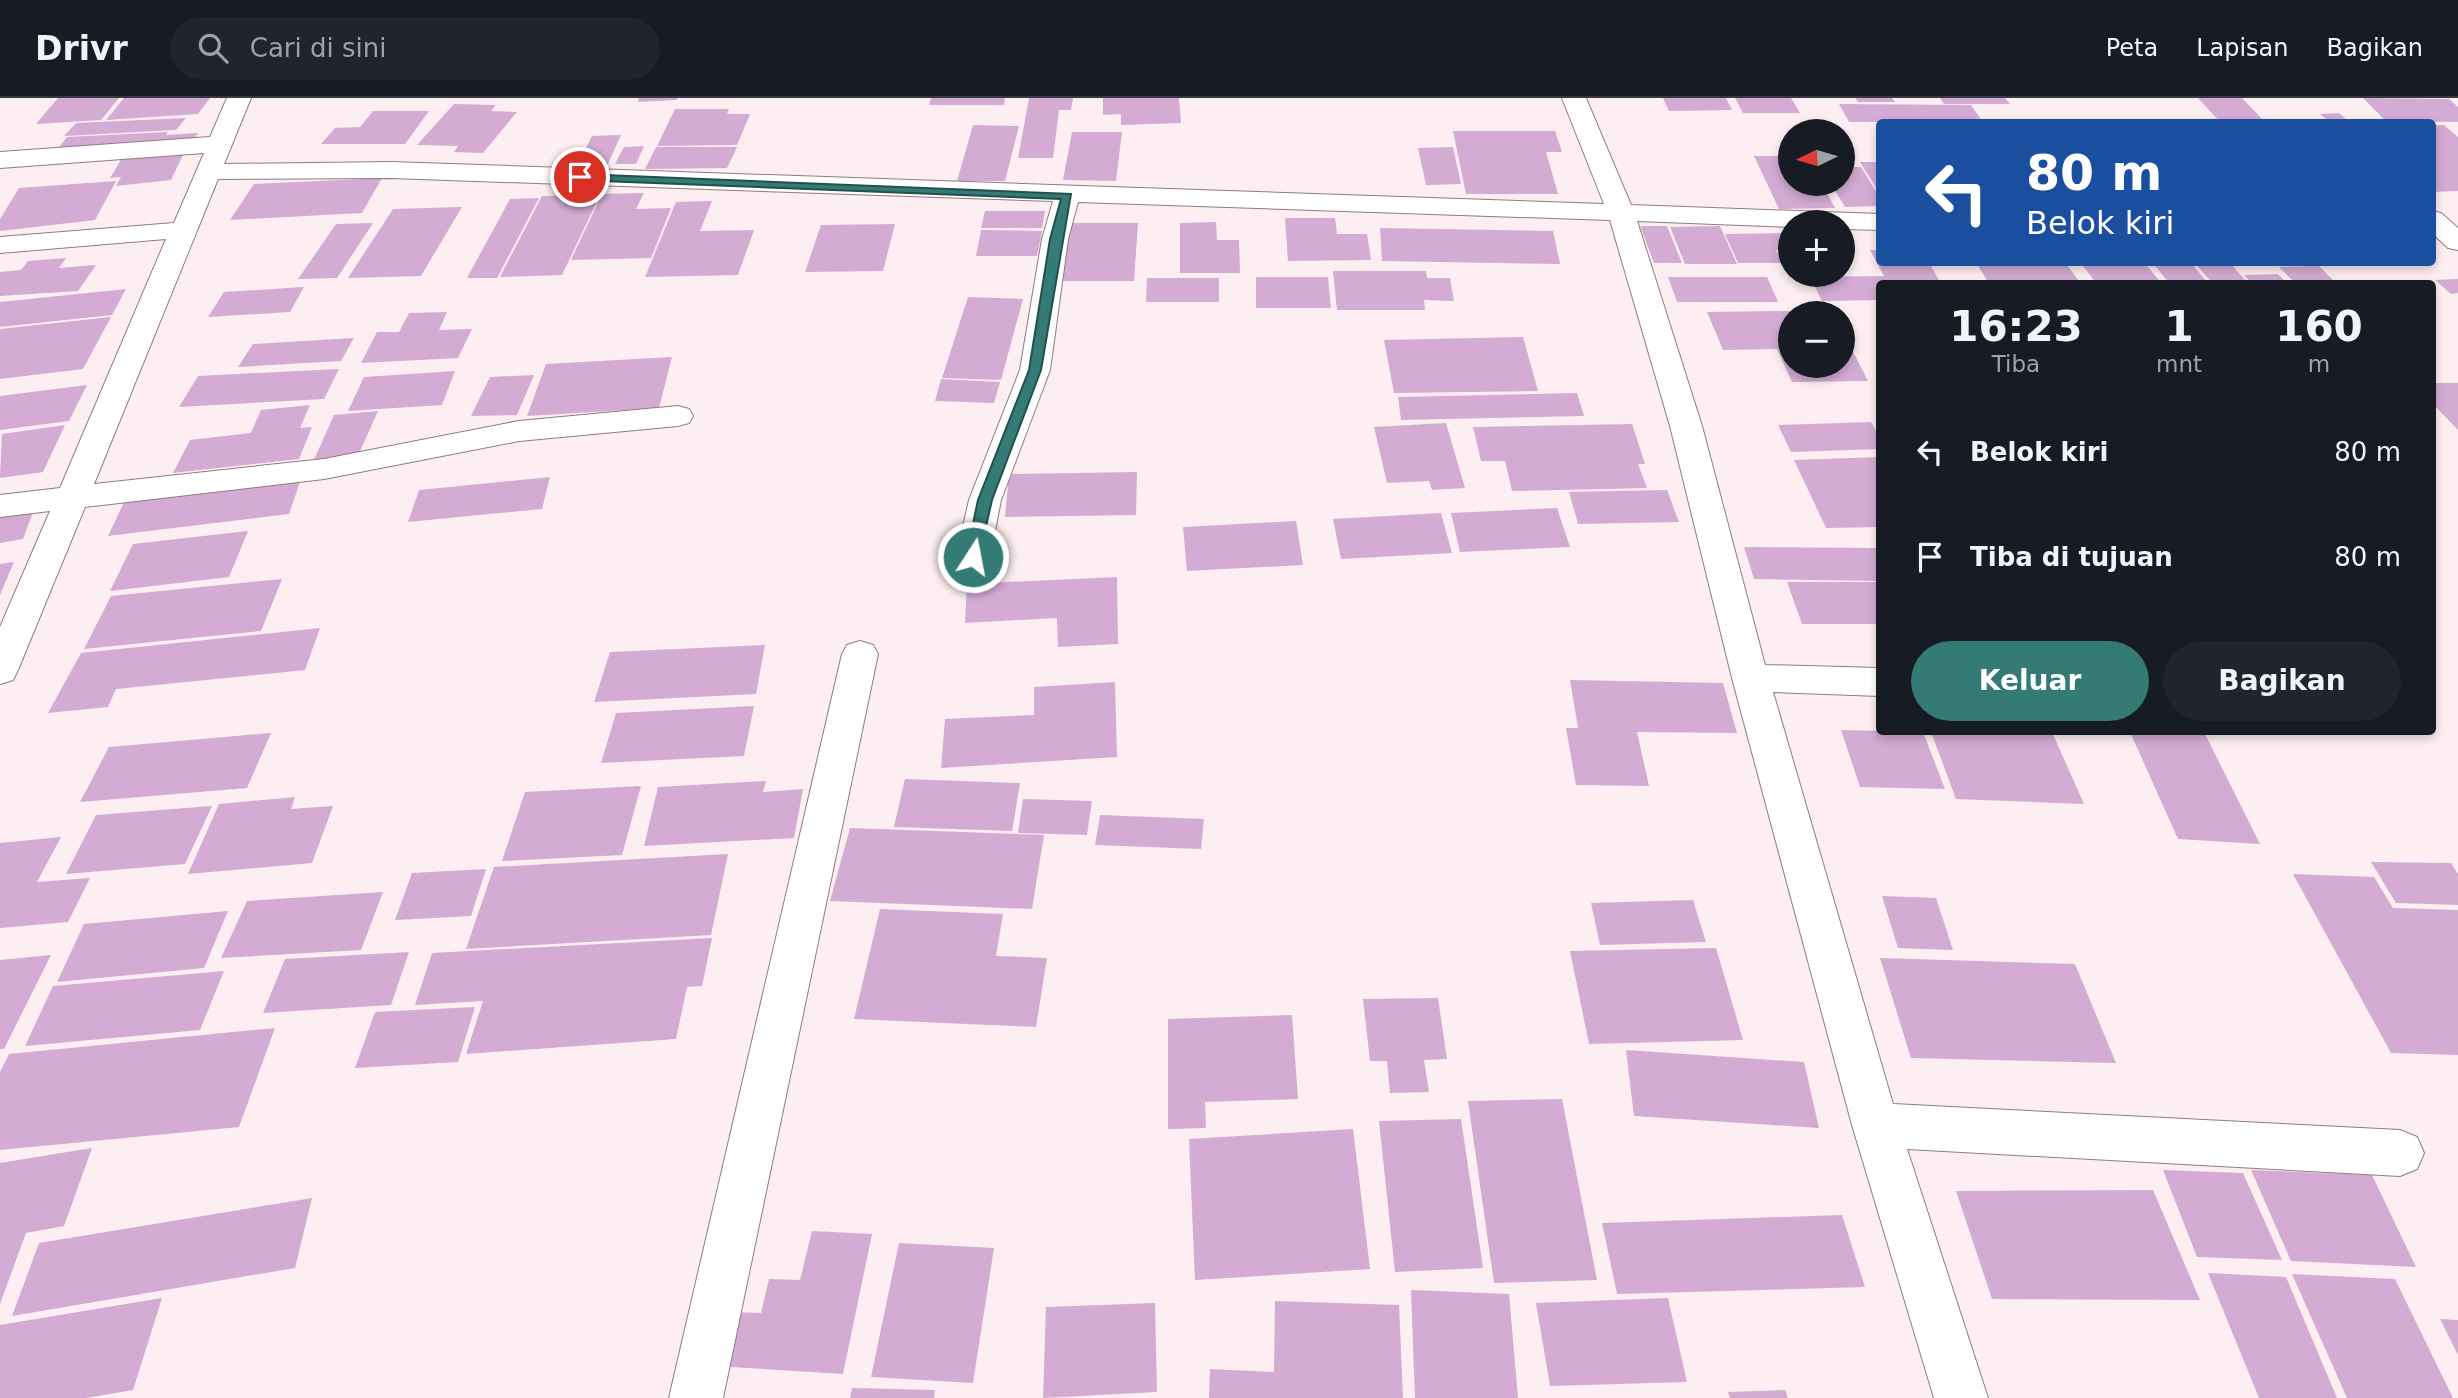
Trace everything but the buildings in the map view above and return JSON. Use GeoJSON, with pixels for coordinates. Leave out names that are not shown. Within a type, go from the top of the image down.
{"type":"FeatureCollection","features":[{"type":"Feature","properties":{"kind":"street"},"geometry":{"type":"LineString","coordinates":[[0,670],[239,98]]}},
{"type":"Feature","properties":{"kind":"street"},"geometry":{"type":"LineString","coordinates":[[1574,98],[1620,213],[1686,426],[1750,678],[1876,1125],[1961,1398]]}},
{"type":"Feature","properties":{"kind":"street"},"geometry":{"type":"LineString","coordinates":[[0,160],[220,144]]}},
{"type":"Feature","properties":{"kind":"street"},"geometry":{"type":"LineString","coordinates":[[207,172],[391,170],[1067,196],[1876,222]]}},
{"type":"Feature","properties":{"kind":"street"},"geometry":{"type":"LineString","coordinates":[[973,557],[985,500],[1035,370],[1055,239],[1067,196]]}},
{"type":"Feature","properties":{"kind":"street"},"geometry":{"type":"LineString","coordinates":[[2436,223],[2458,244]]}},
{"type":"Feature","properties":{"kind":"street"},"geometry":{"type":"LineString","coordinates":[[0,245],[183,230]]}},
{"type":"Feature","properties":{"kind":"street"},"geometry":{"type":"LineString","coordinates":[[2436,245],[2458,244]]}},
{"type":"Feature","properties":{"kind":"street"},"geometry":{"type":"LineString","coordinates":[[0,506],[324,469],[519,431],[678,416]]}},
{"type":"Feature","properties":{"kind":"street"},"geometry":{"type":"LineString","coordinates":[[696,1398],[860,654]]}},
{"type":"Feature","properties":{"kind":"street"},"geometry":{"type":"LineString","coordinates":[[1750,678],[1876,682]]}},
{"type":"Feature","properties":{"kind":"street"},"geometry":{"type":"LineString","coordinates":[[1876,1125],[2400,1153]]}},
{"type":"Feature","properties":{"kind":"route"},"geometry":{"type":"LineString","coordinates":[[580,177],[1067,196],[1055,239],[1041,346],[1035,370],[985,500],[973,557]]}}]}
